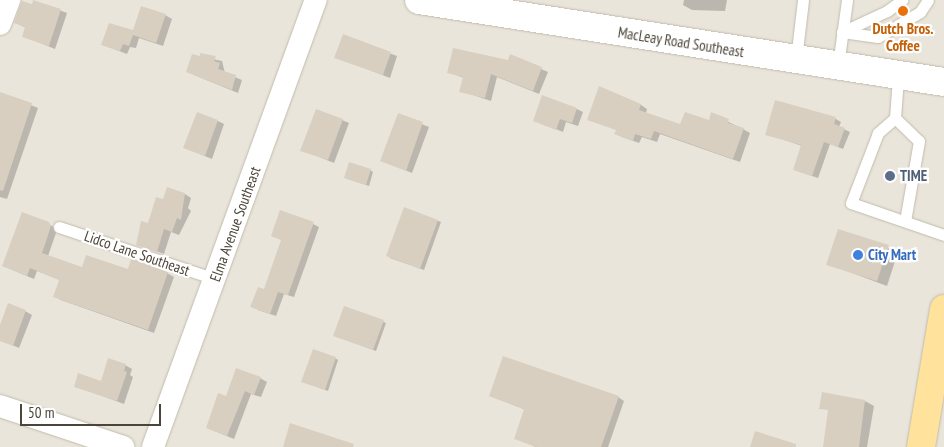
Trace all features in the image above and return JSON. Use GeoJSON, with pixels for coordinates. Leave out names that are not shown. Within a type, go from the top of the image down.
{"type":"FeatureCollection","features":[{"type":"Feature","properties":{"kind":"main road"},"geometry":{"type":"LineString","coordinates":[[922,447],[944,309]]}},
{"type":"Feature","properties":{"kind":"street"},"geometry":{"type":"LineString","coordinates":[[0,24],[9,0]]}},
{"type":"Feature","properties":{"kind":"street","name":"Elma Avenue Southeast"},"geometry":{"type":"LineString","coordinates":[[153,447],[316,0]]}},
{"type":"Feature","properties":{"kind":"street","name":"MacLeay Road Southeast"},"geometry":{"type":"LineString","coordinates":[[419,0],[520,8],[838,67],[944,82]]}},
{"type":"Feature","properties":{"kind":"street"},"geometry":{"type":"LineString","coordinates":[[0,406],[123,447]]}},
{"type":"Feature","properties":{"kind":"lane"},"geometry":{"type":"LineString","coordinates":[[796,59],[802,0]]}},
{"type":"Feature","properties":{"kind":"lane"},"geometry":{"type":"LineString","coordinates":[[838,67],[847,0]]}},
{"type":"Feature","properties":{"kind":"lane"},"geometry":{"type":"LineString","coordinates":[[842,32],[887,11],[902,0]]}},
{"type":"Feature","properties":{"kind":"lane"},"geometry":{"type":"LineString","coordinates":[[842,32],[878,37],[920,12],[928,0]]}},
{"type":"Feature","properties":{"kind":"lane"},"geometry":{"type":"LineString","coordinates":[[898,77],[895,118],[878,133],[852,203],[944,235]]}},
{"type":"Feature","properties":{"kind":"lane"},"geometry":{"type":"LineString","coordinates":[[895,118],[919,141],[905,222]]}},
{"type":"Feature","properties":{"kind":"lane","name":"Lidco Lane Southeast"},"geometry":{"type":"LineString","coordinates":[[59,227],[215,279]]}},
{"type":"Feature","properties":{"kind":"shaded area"},"geometry":{"type":"Polygon","coordinates":[[[0,0],[944,0],[944,447],[0,447],[0,0]]]}},
{"type":"Feature","properties":{"kind":"building"},"geometry":{"type":"Polygon","coordinates":[[[33,0],[61,9],[49,46],[22,37],[25,27],[14,23],[22,1],[32,4],[33,0]]]}},
{"type":"Feature","properties":{"kind":"building"},"geometry":{"type":"Polygon","coordinates":[[[141,6],[166,14],[156,43],[133,35],[129,46],[123,44],[120,51],[101,45],[109,23],[133,30],[141,6]]]}},
{"type":"Feature","properties":{"kind":"building"},"geometry":{"type":"Polygon","coordinates":[[[343,34],[391,52],[383,75],[334,58],[343,34]]]}},
{"type":"Feature","properties":{"kind":"building"},"geometry":{"type":"Polygon","coordinates":[[[453,48],[508,60],[510,54],[542,67],[533,91],[491,74],[485,98],[459,92],[463,77],[447,73],[453,48]]]}},
{"type":"Feature","properties":{"kind":"building"},"geometry":{"type":"Polygon","coordinates":[[[200,53],[216,56],[214,61],[220,63],[218,69],[236,75],[232,90],[186,72],[192,54],[200,56],[200,53]]]}},
{"type":"Feature","properties":{"kind":"building"},"geometry":{"type":"Polygon","coordinates":[[[599,86],[641,104],[639,110],[680,124],[685,112],[709,120],[711,112],[729,119],[728,123],[744,128],[733,159],[654,131],[651,139],[635,134],[633,141],[614,134],[616,130],[587,120],[599,86]]]}},
{"type":"Feature","properties":{"kind":"building"},"geometry":{"type":"Polygon","coordinates":[[[0,92],[32,103],[3,191],[0,190],[0,92]]]}},
{"type":"Feature","properties":{"kind":"building"},"geometry":{"type":"Polygon","coordinates":[[[542,95],[577,108],[572,123],[560,119],[556,130],[533,121],[542,95]]]}},
{"type":"Feature","properties":{"kind":"building"},"geometry":{"type":"Polygon","coordinates":[[[775,100],[836,117],[834,124],[845,128],[838,147],[824,142],[812,176],[793,170],[801,145],[765,135],[775,100]]]}},
{"type":"Feature","properties":{"kind":"building"},"geometry":{"type":"Polygon","coordinates":[[[316,109],[343,119],[328,160],[300,151],[316,109]]]}},
{"type":"Feature","properties":{"kind":"building"},"geometry":{"type":"Polygon","coordinates":[[[197,112],[218,120],[205,156],[183,148],[197,112]]]}},
{"type":"Feature","properties":{"kind":"building"},"geometry":{"type":"Polygon","coordinates":[[[398,113],[423,122],[406,171],[380,161],[398,113]]]}},
{"type":"Feature","properties":{"kind":"building"},"geometry":{"type":"Polygon","coordinates":[[[349,162],[371,169],[366,185],[344,178],[349,162]]]}},
{"type":"Feature","properties":{"kind":"building"},"geometry":{"type":"Polygon","coordinates":[[[167,187],[185,193],[181,220],[177,218],[172,232],[164,229],[157,252],[136,245],[141,221],[148,223],[156,197],[163,199],[167,187]]]}},
{"type":"Feature","properties":{"kind":"building"},"geometry":{"type":"Polygon","coordinates":[[[404,207],[438,220],[420,269],[386,256],[404,207]]]}},
{"type":"Feature","properties":{"kind":"building"},"geometry":{"type":"Polygon","coordinates":[[[280,210],[314,222],[288,295],[278,292],[270,314],[250,307],[258,287],[264,289],[281,240],[271,236],[280,210]]]}},
{"type":"Feature","properties":{"kind":"building"},"geometry":{"type":"Polygon","coordinates":[[[22,212],[49,222],[51,226],[42,253],[82,267],[86,255],[128,269],[131,259],[168,272],[148,330],[53,297],[59,280],[30,268],[27,276],[2,266],[22,212]]]}},
{"type":"Feature","properties":{"kind":"building","name":"City Mart"},"geometry":{"type":"Polygon","coordinates":[[[838,229],[889,245],[877,281],[826,265],[838,229]]]}},
{"type":"Feature","properties":{"kind":"building"},"geometry":{"type":"Polygon","coordinates":[[[8,303],[26,310],[13,346],[0,341],[0,325],[8,303]]]}},
{"type":"Feature","properties":{"kind":"building"},"geometry":{"type":"Polygon","coordinates":[[[344,306],[384,320],[373,350],[333,336],[344,306]]]}},
{"type":"Feature","properties":{"kind":"building"},"geometry":{"type":"Polygon","coordinates":[[[313,349],[336,357],[325,390],[301,382],[313,349]]]}},
{"type":"Feature","properties":{"kind":"building"},"geometry":{"type":"Polygon","coordinates":[[[503,356],[619,396],[601,447],[537,447],[514,439],[524,409],[489,396],[503,356]]]}},
{"type":"Feature","properties":{"kind":"building"},"geometry":{"type":"Polygon","coordinates":[[[108,358],[126,364],[124,371],[127,372],[117,401],[74,387],[78,373],[101,381],[108,358]]]}},
{"type":"Feature","properties":{"kind":"building"},"geometry":{"type":"Polygon","coordinates":[[[236,368],[261,377],[254,395],[245,391],[227,436],[206,428],[218,393],[226,396],[236,368]]]}},
{"type":"Feature","properties":{"kind":"building"},"geometry":{"type":"Polygon","coordinates":[[[822,392],[865,400],[859,447],[823,447],[828,410],[819,409],[822,392]]]}},
{"type":"Feature","properties":{"kind":"building"},"geometry":{"type":"Polygon","coordinates":[[[290,423],[354,444],[353,447],[283,447],[290,423]]]}},
{"type":"Feature","properties":{"kind":"building"},"geometry":{"type":"Polygon","coordinates":[[[755,431],[796,444],[796,447],[750,447],[755,431]]]}},
{"type":"Feature","properties":{"kind":"place","name":"Dutch Bros. Coffee"},"geometry":{"type":"Point","coordinates":[903,11]}},
{"type":"Feature","properties":{"kind":"place","name":"TIME"},"geometry":{"type":"Point","coordinates":[890,176]}},
{"type":"Feature","properties":{"kind":"place","name":"City Mart"},"geometry":{"type":"Point","coordinates":[858,255]}}]}
